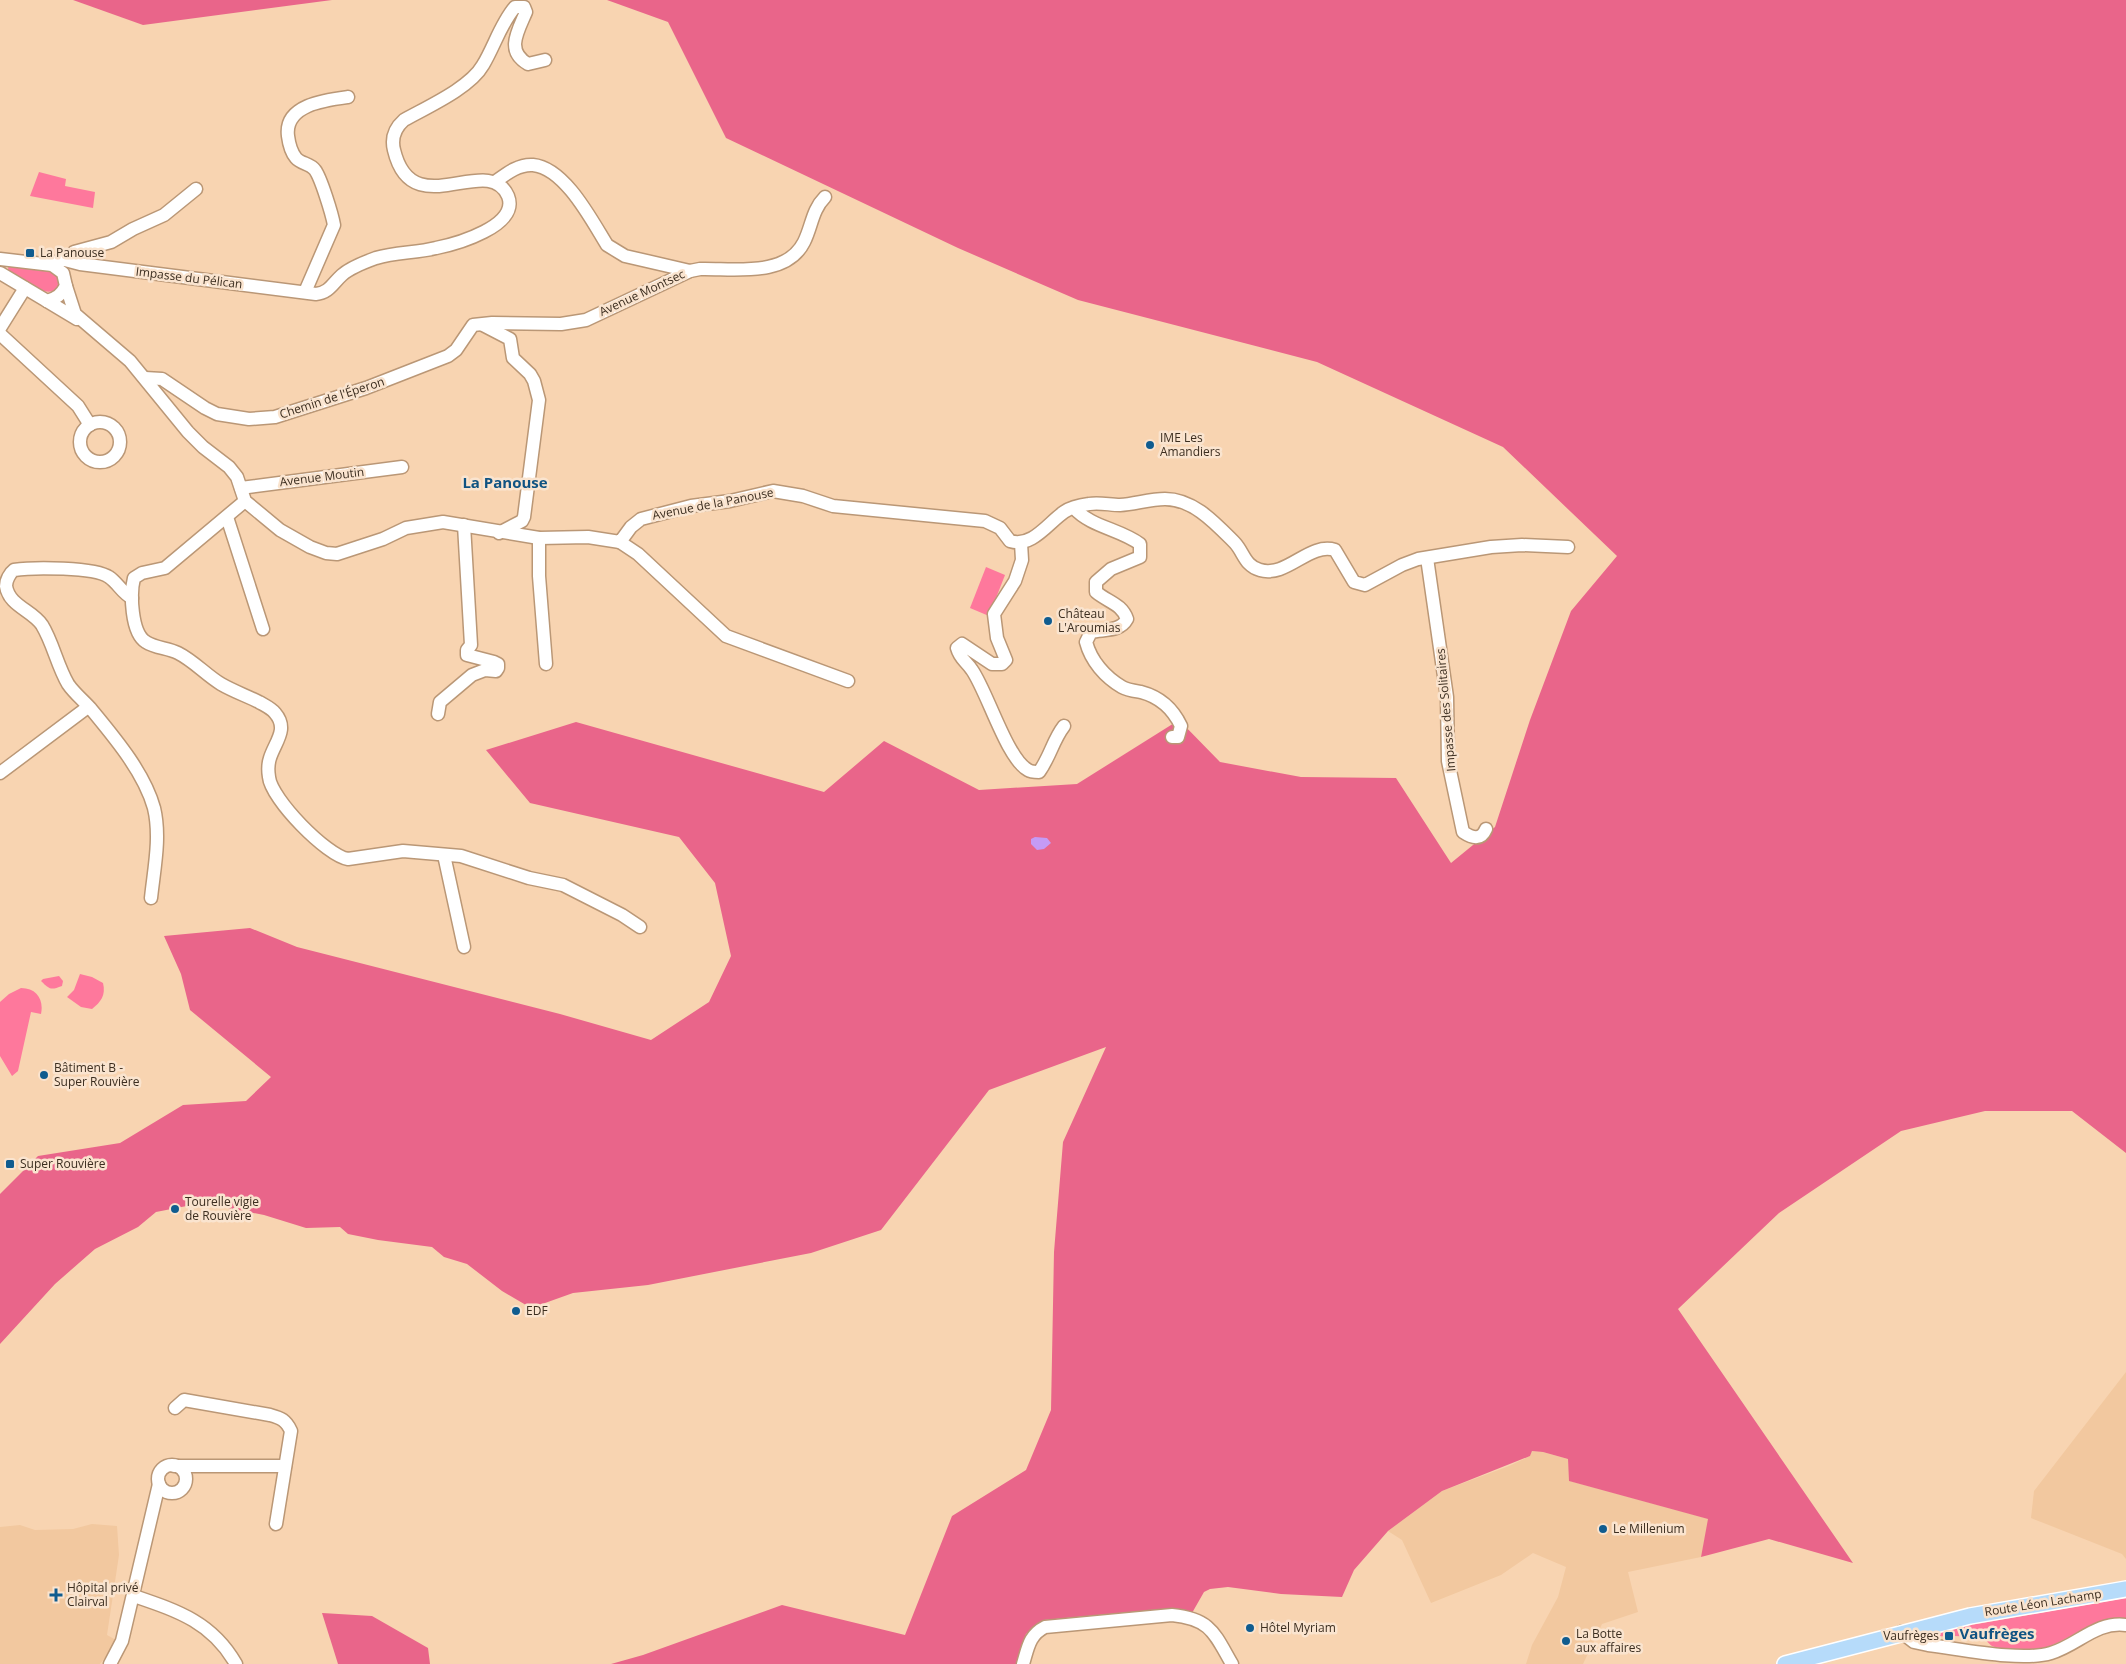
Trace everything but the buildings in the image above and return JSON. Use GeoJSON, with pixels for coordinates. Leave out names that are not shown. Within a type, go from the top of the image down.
{"type":"FeatureCollection","features":[{"type":"Feature","properties":{"kind":"main road","name":"Route Léon Lachamp"},"geometry":{"type":"LineString","coordinates":[[1785,1664],[1902,1632],[1970,1616],[2126,1589]]}},
{"type":"Feature","properties":{"kind":"street"},"geometry":{"type":"LineString","coordinates":[[545,60],[528,64],[521,60],[517,54],[515,37],[526,12],[524,7],[516,8],[483,67],[475,76],[397,126],[394,134],[394,151],[400,168],[406,177],[415,184],[430,186],[486,180],[495,182],[510,171],[527,166],[545,169],[560,179],[570,189],[607,245],[616,252],[625,256],[690,270]]}},
{"type":"Feature","properties":{"kind":"street"},"geometry":{"type":"LineString","coordinates":[[305,292],[334,225],[317,173],[311,165],[297,159],[289,144],[287,126],[291,118],[302,109],[326,100],[348,97]]}},
{"type":"Feature","properties":{"kind":"street","name":"Impasse du Pélican"},"geometry":{"type":"LineString","coordinates":[[52,265],[61,259],[74,258],[305,292],[324,293],[343,274],[377,258],[435,248],[490,229],[499,224],[505,217],[509,203],[508,197],[495,182]]}},
{"type":"Feature","properties":{"kind":"street"},"geometry":{"type":"LineString","coordinates":[[63,273],[74,258],[164,216],[196,189]]}},
{"type":"Feature","properties":{"kind":"street","name":"Avenue Montsec"},"geometry":{"type":"LineString","coordinates":[[480,324],[561,324],[586,320],[690,270],[769,267],[783,262],[794,255],[804,242],[816,206],[825,197]]}},
{"type":"Feature","properties":{"kind":"street"},"geometry":{"type":"LineString","coordinates":[[84,323],[2,274],[4,259],[52,265],[63,273],[72,310],[84,323],[130,361],[188,432],[203,447],[230,467],[237,477],[245,501],[280,530],[310,547],[326,553],[338,554],[383,539],[406,528],[443,522],[499,533],[539,538],[588,538],[620,542],[638,554],[726,636],[848,681]]}},
{"type":"Feature","properties":{"kind":"street"},"geometry":{"type":"LineString","coordinates":[[47,301],[56,298],[66,286]]}},
{"type":"Feature","properties":{"kind":"street"},"geometry":{"type":"LineString","coordinates":[[0,328],[25,288]]}},
{"type":"Feature","properties":{"kind":"street"},"geometry":{"type":"LineString","coordinates":[[480,324],[510,339],[513,358],[530,374],[539,400],[524,517],[522,521],[499,533]]}},
{"type":"Feature","properties":{"kind":"street","name":"Chemin de l'Éperon"},"geometry":{"type":"LineString","coordinates":[[145,378],[162,379],[205,408],[218,414],[249,419],[275,417],[366,388],[448,356],[456,350],[470,328],[473,325],[480,324]]}},
{"type":"Feature","properties":{"kind":"street"},"geometry":{"type":"LineString","coordinates":[[0,334],[78,406],[90,425]]}},
{"type":"Feature","properties":{"kind":"street","name":"Avenue Moutin"},"geometry":{"type":"LineString","coordinates":[[241,488],[402,467]]}},
{"type":"Feature","properties":{"kind":"street","name":"Avenue de la Panouse"},"geometry":{"type":"LineString","coordinates":[[620,542],[630,527],[641,519],[690,506],[730,501],[773,491],[802,496],[833,506],[985,520],[1000,528],[1010,541],[1021,543]]}},
{"type":"Feature","properties":{"kind":"street"},"geometry":{"type":"LineString","coordinates":[[1064,726],[1056,736],[1046,764],[1039,772],[1028,771],[1018,761],[1006,741],[972,669],[959,657],[957,648],[962,644],[992,664],[1002,664],[1006,660],[997,638],[994,614],[1015,581],[1022,560],[1021,543],[1033,538],[1066,511],[1074,508],[1090,503],[1119,505],[1165,499],[1175,500],[1195,508],[1206,516],[1237,545],[1244,560],[1259,570],[1278,570],[1309,555],[1330,549],[1335,550],[1354,582],[1358,585],[1365,585],[1402,565],[1418,559],[1491,547],[1522,545],[1568,547]]}},
{"type":"Feature","properties":{"kind":"street"},"geometry":{"type":"LineString","coordinates":[[245,501],[165,568],[137,575],[133,583],[132,598],[134,622],[141,638],[147,643],[176,652],[191,660],[222,684],[274,712],[281,726],[281,735],[270,758],[270,783],[282,804],[305,829],[340,858],[348,859],[403,851],[444,855],[469,858],[529,878],[563,884],[617,912],[640,927]]}},
{"type":"Feature","properties":{"kind":"street"},"geometry":{"type":"LineString","coordinates":[[1074,508],[1080,515],[1132,538],[1140,544],[1140,557],[1111,569],[1096,582],[1096,592],[1120,606],[1125,612],[1127,619],[1120,628],[1092,632],[1086,642],[1093,662],[1122,687],[1153,698],[1174,712],[1181,726],[1178,737],[1172,738]]}},
{"type":"Feature","properties":{"kind":"street"},"geometry":{"type":"LineString","coordinates":[[227,517],[263,629]]}},
{"type":"Feature","properties":{"kind":"street"},"geometry":{"type":"LineString","coordinates":[[438,714],[440,702],[472,675],[485,670],[496,671],[498,668],[498,664],[494,662],[472,658],[467,655],[467,650],[471,645],[464,525]]}},
{"type":"Feature","properties":{"kind":"street"},"geometry":{"type":"LineString","coordinates":[[539,538],[539,576],[546,664]]}},
{"type":"Feature","properties":{"kind":"street","name":"Impasse des Solitaires"},"geometry":{"type":"LineString","coordinates":[[1427,558],[1447,697],[1448,760],[1459,820],[1463,832],[1471,837],[1478,838],[1484,834],[1486,829]]}},
{"type":"Feature","properties":{"kind":"street"},"geometry":{"type":"LineString","coordinates":[[132,598],[125,594],[110,577],[89,569],[21,568],[14,570],[8,578],[6,586],[11,597],[18,605],[41,623],[68,684],[110,732],[143,779],[154,808],[156,851],[151,898]]}},
{"type":"Feature","properties":{"kind":"street"},"geometry":{"type":"LineString","coordinates":[[0,773],[88,707]]}},
{"type":"Feature","properties":{"kind":"street"},"geometry":{"type":"LineString","coordinates":[[444,855],[464,947]]}},
{"type":"Feature","properties":{"kind":"street"},"geometry":{"type":"LineString","coordinates":[[175,1408],[184,1400],[282,1418],[287,1422],[291,1431],[276,1524]]}},
{"type":"Feature","properties":{"kind":"street"},"geometry":{"type":"LineString","coordinates":[[110,1664],[122,1641],[159,1484],[158,1479],[162,1470],[174,1466],[285,1466]]}},
{"type":"Feature","properties":{"kind":"street"},"geometry":{"type":"LineString","coordinates":[[159,1484],[168,1493],[177,1492],[184,1486],[185,1474],[174,1466]]}},
{"type":"Feature","properties":{"kind":"street"},"geometry":{"type":"LineString","coordinates":[[134,1596],[170,1608],[202,1624],[219,1639],[236,1664]]}},
{"type":"Feature","properties":{"kind":"street"},"geometry":{"type":"LineString","coordinates":[[1023,1664],[1030,1640],[1037,1631],[1045,1627],[1172,1615],[1199,1620],[1211,1629],[1232,1664]]}},
{"type":"Feature","properties":{"kind":"street"},"geometry":{"type":"LineString","coordinates":[[1902,1632],[1914,1642],[1994,1659],[2052,1653],[2100,1627],[2111,1624],[2126,1625]]}},
{"type":"Feature","properties":{"kind":"shaded area"},"geometry":{"type":"Polygon","coordinates":[[[73,0],[332,0],[143,25],[73,0]]]}},
{"type":"Feature","properties":{"kind":"shaded area"},"geometry":{"type":"Polygon","coordinates":[[[607,0],[2126,0],[2126,1153],[2072,1111],[1985,1111],[1901,1131],[1779,1213],[1678,1309],[1853,1563],[1769,1539],[1701,1557],[1708,1519],[1569,1481],[1568,1459],[1532,1451],[1530,1456],[1442,1491],[1388,1531],[1354,1570],[1342,1597],[1281,1594],[1228,1587],[1210,1589],[1204,1592],[1192,1613],[1165,1609],[1044,1620],[1026,1634],[1017,1664],[611,1664],[643,1655],[782,1605],[905,1635],[952,1516],[1026,1470],[1051,1410],[1054,1252],[1063,1142],[1106,1047],[989,1090],[881,1230],[811,1253],[648,1285],[573,1293],[531,1308],[502,1291],[467,1264],[444,1257],[432,1247],[348,1234],[340,1227],[306,1228],[264,1215],[202,1203],[156,1212],[138,1227],[95,1249],[55,1284],[0,1344],[0,1194],[38,1156],[120,1143],[183,1105],[246,1101],[271,1077],[190,1010],[181,974],[164,936],[250,928],[297,947],[560,1014],[651,1040],[709,1002],[731,956],[715,883],[679,837],[530,803],[486,750],[576,722],[824,792],[884,741],[979,790],[1077,784],[1179,720],[1220,762],[1301,777],[1396,778],[1451,863],[1495,827],[1530,720],[1571,611],[1617,556],[1503,447],[1317,362],[1078,300],[958,248],[726,138],[668,22],[607,0]]]}},
{"type":"Feature","properties":{"kind":"shaded area"},"geometry":{"type":"Polygon","coordinates":[[[39,172],[66,179],[65,186],[95,192],[93,208],[30,196],[39,172]]]}},
{"type":"Feature","properties":{"kind":"shaded area"},"geometry":{"type":"Polygon","coordinates":[[[9,266],[49,269],[56,272],[60,283],[57,290],[51,292],[38,290],[9,272],[9,266]]]}},
{"type":"Feature","properties":{"kind":"shaded area"},"geometry":{"type":"Polygon","coordinates":[[[986,567],[1005,575],[989,616],[970,608],[986,567]]]}},
{"type":"Feature","properties":{"kind":"shaded area"},"geometry":{"type":"Polygon","coordinates":[[[1035,837],[1047,838],[1051,843],[1044,849],[1037,850],[1031,844],[1031,839],[1035,837]]]}},
{"type":"Feature","properties":{"kind":"shaded area"},"geometry":{"type":"Polygon","coordinates":[[[80,974],[92,977],[103,983],[104,991],[102,998],[92,1009],[81,1007],[67,997],[74,990],[80,974]]]}},
{"type":"Feature","properties":{"kind":"shaded area"},"geometry":{"type":"Polygon","coordinates":[[[59,976],[63,981],[62,986],[55,988],[49,988],[41,981],[43,979],[59,976]]]}},
{"type":"Feature","properties":{"kind":"shaded area"},"geometry":{"type":"Polygon","coordinates":[[[21,988],[31,990],[38,996],[42,1009],[41,1014],[31,1012],[18,1071],[12,1076],[0,1056],[0,1002],[9,994],[21,988]]]}},
{"type":"Feature","properties":{"kind":"shaded area"},"geometry":{"type":"Polygon","coordinates":[[[2126,1372],[2126,1559],[2122,1554],[2031,1518],[2034,1491],[2126,1372]]]}},
{"type":"Feature","properties":{"kind":"shaded area"},"geometry":{"type":"Polygon","coordinates":[[[1532,1451],[1568,1459],[1570,1481],[1709,1519],[1701,1557],[1628,1572],[1638,1612],[1602,1624],[1583,1664],[1526,1664],[1532,1645],[1558,1597],[1566,1567],[1533,1553],[1501,1575],[1431,1603],[1402,1540],[1388,1531],[1442,1491],[1509,1466],[1530,1456],[1532,1451]]]}},
{"type":"Feature","properties":{"kind":"shaded area","name":"Hôpital privé Clairval"},"geometry":{"type":"Polygon","coordinates":[[[92,1524],[117,1526],[119,1555],[107,1635],[116,1640],[107,1655],[100,1664],[0,1664],[0,1527],[20,1525],[35,1530],[73,1529],[92,1524]]]}},
{"type":"Feature","properties":{"kind":"shaded area"},"geometry":{"type":"Polygon","coordinates":[[[2126,1598],[2126,1619],[2114,1618],[2102,1621],[2043,1649],[2030,1651],[2010,1650],[1992,1646],[1986,1640],[1979,1638],[1959,1636],[1934,1637],[1931,1635],[1971,1625],[2126,1598]]]}},
{"type":"Feature","properties":{"kind":"shaded area"},"geometry":{"type":"Polygon","coordinates":[[[322,1613],[372,1616],[428,1648],[430,1664],[338,1664],[322,1613]]]}},
{"type":"Feature","properties":{"kind":"place","name":"La Panouse"},"geometry":{"type":"Point","coordinates":[30,253]}},
{"type":"Feature","properties":{"kind":"place","name":"IME Les Amandiers"},"geometry":{"type":"Point","coordinates":[1150,445]}},
{"type":"Feature","properties":{"kind":"place","name":"Château L'Aroumias"},"geometry":{"type":"Point","coordinates":[1048,621]}},
{"type":"Feature","properties":{"kind":"place","name":"Bâtiment B - Super Rouvière"},"geometry":{"type":"Point","coordinates":[44,1075]}},
{"type":"Feature","properties":{"kind":"place","name":"Super Rouvière"},"geometry":{"type":"Point","coordinates":[10,1164]}},
{"type":"Feature","properties":{"kind":"place","name":"Tourelle vigie de Rouvière"},"geometry":{"type":"Point","coordinates":[175,1209]}},
{"type":"Feature","properties":{"kind":"place","name":"EDF"},"geometry":{"type":"Point","coordinates":[516,1311]}},
{"type":"Feature","properties":{"kind":"place","name":"Le Millenium"},"geometry":{"type":"Point","coordinates":[1603,1529]}},
{"type":"Feature","properties":{"kind":"place","name":"Hôpital privé Clairval"},"geometry":{"type":"Point","coordinates":[56,1595]}},
{"type":"Feature","properties":{"kind":"place","name":"Hôtel Myriam"},"geometry":{"type":"Point","coordinates":[1250,1628]}},
{"type":"Feature","properties":{"kind":"place","name":"Vaufrèges"},"geometry":{"type":"Point","coordinates":[1949,1636]}},
{"type":"Feature","properties":{"kind":"place","name":"La Botte aux affaires"},"geometry":{"type":"Point","coordinates":[1566,1641]}},
{"type":"Feature","properties":{"kind":"district","name":"La Panouse"},"geometry":{"type":"Point","coordinates":[505,483]}},
{"type":"Feature","properties":{"kind":"district","name":"Vaufrèges"},"geometry":{"type":"Point","coordinates":[1997,1634]}}]}
